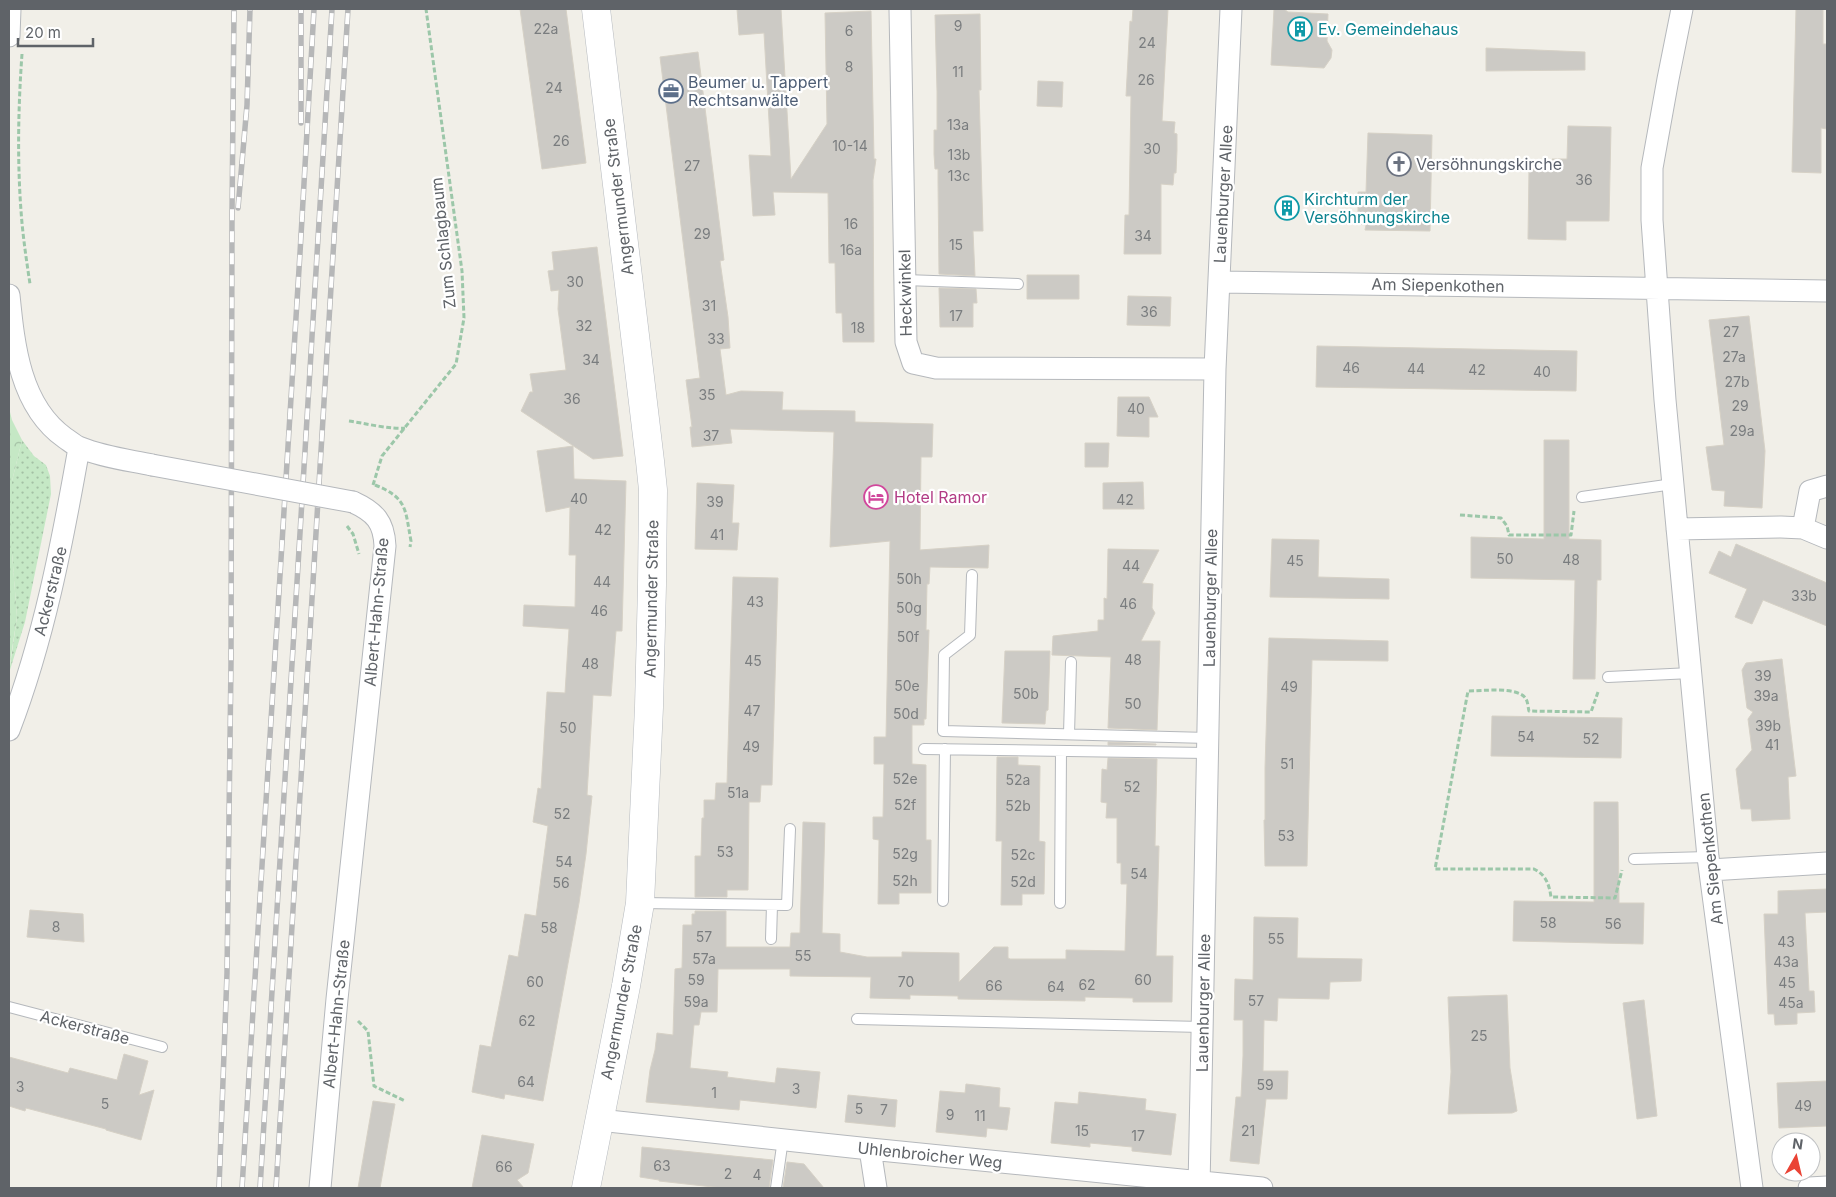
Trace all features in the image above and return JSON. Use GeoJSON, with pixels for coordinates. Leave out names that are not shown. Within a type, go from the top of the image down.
{"type":"FeatureCollection","features":[{"type":"Feature","properties":{"kind":"main road","name":"Angermunder Straße"},"geometry":{"type":"LineString","coordinates":[[586,1188],[626,986],[640,903],[649,707],[653,490],[596,9]]}},
{"type":"Feature","properties":{"kind":"street"},"geometry":{"type":"LineString","coordinates":[[10,9],[16,41]]}},
{"type":"Feature","properties":{"kind":"street","name":"Heckwinkel"},"geometry":{"type":"LineString","coordinates":[[900,9],[906,342],[913,363],[936,368],[1215,370]]}},
{"type":"Feature","properties":{"kind":"street","name":"Lauenburger Allee"},"geometry":{"type":"LineString","coordinates":[[1199,1185],[1215,370],[1231,9]]}},
{"type":"Feature","properties":{"kind":"street","name":"Am Siepenkothen"},"geometry":{"type":"LineString","coordinates":[[1682,9],[1652,168],[1652,220],[1656,288],[1709,863],[1752,1188]]}},
{"type":"Feature","properties":{"kind":"street","name":"Am Siepenkothen"},"geometry":{"type":"LineString","coordinates":[[1219,282],[1656,288]]}},
{"type":"Feature","properties":{"kind":"street"},"geometry":{"type":"LineString","coordinates":[[1656,288],[1827,290]]}},
{"type":"Feature","properties":{"kind":"street"},"geometry":{"type":"LineString","coordinates":[[9,295],[12,331],[19,365],[37,409],[55,431],[79,448],[106,456],[359,505]]}},
{"type":"Feature","properties":{"kind":"street","name":"Ackerstraße"},"geometry":{"type":"LineString","coordinates":[[9,730],[25,689],[55,577],[79,448]]}},
{"type":"Feature","properties":{"kind":"street"},"geometry":{"type":"LineString","coordinates":[[1803,528],[1810,491],[1827,486]]}},
{"type":"Feature","properties":{"kind":"street","name":"Albert-Hahn-Straße"},"geometry":{"type":"LineString","coordinates":[[320,1188],[337,999],[385,546],[384,532],[378,520],[359,505]]}},
{"type":"Feature","properties":{"kind":"street"},"geometry":{"type":"LineString","coordinates":[[1677,529],[1803,528],[1827,538]]}},
{"type":"Feature","properties":{"kind":"street"},"geometry":{"type":"LineString","coordinates":[[1709,863],[1827,863]]}},
{"type":"Feature","properties":{"kind":"street","name":"Uhlenbroicher Weg"},"geometry":{"type":"LineString","coordinates":[[599,1120],[1199,1185],[1262,1188]]}},
{"type":"Feature","properties":{"kind":"street"},"geometry":{"type":"LineString","coordinates":[[870,1149],[876,1188]]}},
{"type":"Feature","properties":{"kind":"street"},"geometry":{"type":"LineString","coordinates":[[1809,1188],[1827,1187]]}},
{"type":"Feature","properties":{"kind":"lane"},"geometry":{"type":"LineString","coordinates":[[905,280],[1018,284]]}},
{"type":"Feature","properties":{"kind":"lane"},"geometry":{"type":"LineString","coordinates":[[1582,496],[1673,484]]}},
{"type":"Feature","properties":{"kind":"lane"},"geometry":{"type":"LineString","coordinates":[[972,575],[970,634],[944,656],[942,731],[1069,734],[1208,746]]}},
{"type":"Feature","properties":{"kind":"lane"},"geometry":{"type":"LineString","coordinates":[[1069,734],[1071,662]]}},
{"type":"Feature","properties":{"kind":"lane"},"geometry":{"type":"LineString","coordinates":[[1608,677],[1691,673]]}},
{"type":"Feature","properties":{"kind":"lane"},"geometry":{"type":"LineString","coordinates":[[924,748],[1061,751],[1208,746]]}},
{"type":"Feature","properties":{"kind":"lane"},"geometry":{"type":"LineString","coordinates":[[943,901],[945,749]]}},
{"type":"Feature","properties":{"kind":"lane"},"geometry":{"type":"LineString","coordinates":[[1060,903],[1061,751]]}},
{"type":"Feature","properties":{"kind":"lane"},"geometry":{"type":"LineString","coordinates":[[640,903],[787,905],[790,829]]}},
{"type":"Feature","properties":{"kind":"lane"},"geometry":{"type":"LineString","coordinates":[[1634,859],[1709,863]]}},
{"type":"Feature","properties":{"kind":"lane"},"geometry":{"type":"LineString","coordinates":[[771,939],[772,905]]}},
{"type":"Feature","properties":{"kind":"lane","name":"Ackerstraße"},"geometry":{"type":"LineString","coordinates":[[9,1007],[162,1047]]}},
{"type":"Feature","properties":{"kind":"lane"},"geometry":{"type":"LineString","coordinates":[[857,1019],[1202,1027]]}},
{"type":"Feature","properties":{"kind":"lane"},"geometry":{"type":"LineString","coordinates":[[776,1188],[783,1139]]}},
{"type":"Feature","properties":{"kind":"path","name":"Zum Schlagbaum"},"geometry":{"type":"LineString","coordinates":[[359,505],[382,456],[456,364],[464,318],[462,271],[426,9]]}},
{"type":"Feature","properties":{"kind":"path"},"geometry":{"type":"LineString","coordinates":[[16,41],[19,94],[19,172],[22,224],[30,288]]}},
{"type":"Feature","properties":{"kind":"path"},"geometry":{"type":"LineString","coordinates":[[349,421],[397,429],[405,428]]}},
{"type":"Feature","properties":{"kind":"path"},"geometry":{"type":"LineString","coordinates":[[1460,515],[1502,518],[1507,526],[1509,535],[1571,534],[1575,508],[1582,496]]}},
{"type":"Feature","properties":{"kind":"path"},"geometry":{"type":"LineString","coordinates":[[1608,677],[1600,688],[1591,712],[1529,711],[1526,699],[1521,694],[1512,690],[1468,691],[1435,869],[1534,869],[1542,872],[1547,879],[1550,897],[1616,898],[1622,870],[1634,859]]}},
{"type":"Feature","properties":{"kind":"path"},"geometry":{"type":"LineString","coordinates":[[337,999],[368,1031],[374,1086],[405,1101]]}},
{"type":"Feature","properties":{"kind":"green space"},"geometry":{"type":"Polygon","coordinates":[[[9,408],[12,420],[22,440],[12,481],[12,552],[17,617],[9,669],[9,408]]]}},
{"type":"Feature","properties":{"kind":"green space"},"geometry":{"type":"Polygon","coordinates":[[[22,440],[34,456],[46,465],[50,476],[51,494],[25,622],[9,673],[17,617],[12,553],[12,481],[22,440]]]}},
{"type":"Feature","properties":{"kind":"building"},"geometry":{"type":"Polygon","coordinates":[[[520,9],[566,9],[586,163],[542,169],[520,9]]]}},
{"type":"Feature","properties":{"kind":"building"},"geometry":{"type":"Polygon","coordinates":[[[737,9],[781,9],[791,179],[827,124],[825,13],[871,11],[874,159],[876,159],[873,180],[874,342],[843,342],[842,313],[836,313],[835,263],[829,263],[828,193],[773,192],[775,215],[753,216],[749,155],[771,156],[764,33],[739,35],[737,9]]]}},
{"type":"Feature","properties":{"kind":"building"},"geometry":{"type":"Polygon","coordinates":[[[1133,9],[1168,9],[1162,121],[1175,122],[1174,133],[1177,134],[1177,150],[1176,173],[1174,173],[1173,185],[1161,184],[1161,254],[1124,254],[1125,215],[1129,215],[1131,96],[1126,96],[1130,21],[1132,22],[1133,9]]]}},
{"type":"Feature","properties":{"kind":"building","name":"Ev. Gemeindehaus"},"geometry":{"type":"Polygon","coordinates":[[[1274,9],[1284,9],[1288,12],[1328,14],[1327,41],[1332,50],[1331,58],[1324,68],[1271,65],[1274,9]]]}},
{"type":"Feature","properties":{"kind":"building"},"geometry":{"type":"Polygon","coordinates":[[[1796,9],[1823,9],[1823,44],[1827,44],[1827,129],[1821,128],[1821,173],[1792,172],[1796,9]]]}},
{"type":"Feature","properties":{"kind":"building"},"geometry":{"type":"Polygon","coordinates":[[[980,14],[981,90],[979,90],[983,231],[973,231],[975,276],[939,274],[938,169],[935,169],[934,154],[934,130],[937,130],[935,15],[980,14]]]}},
{"type":"Feature","properties":{"kind":"building"},"geometry":{"type":"Polygon","coordinates":[[[1486,48],[1585,52],[1585,70],[1486,71],[1486,48]]]}},
{"type":"Feature","properties":{"kind":"building"},"geometry":{"type":"Polygon","coordinates":[[[698,52],[724,260],[720,261],[728,317],[730,348],[720,349],[726,395],[741,391],[783,392],[782,410],[855,411],[855,422],[933,424],[932,457],[921,457],[920,550],[989,545],[988,568],[930,567],[929,584],[927,584],[926,630],[929,630],[926,719],[924,719],[924,725],[912,725],[912,764],[926,765],[926,840],[931,840],[931,893],[899,893],[899,904],[878,904],[879,840],[873,839],[873,817],[883,817],[884,764],[874,764],[874,737],[886,737],[890,541],[830,547],[834,432],[730,429],[732,443],[692,447],[690,427],[692,427],[686,380],[700,378],[660,57],[698,52]]]}},
{"type":"Feature","properties":{"kind":"building"},"geometry":{"type":"Polygon","coordinates":[[[1038,81],[1063,82],[1062,107],[1037,106],[1038,81]]]}},
{"type":"Feature","properties":{"kind":"building"},"geometry":{"type":"Polygon","coordinates":[[[1568,126],[1611,127],[1609,221],[1566,221],[1566,240],[1528,239],[1529,169],[1552,169],[1552,159],[1567,159],[1568,126]]]}},
{"type":"Feature","properties":{"kind":"building","name":"Versöhnungskirche"},"geometry":{"type":"Polygon","coordinates":[[[1368,133],[1432,135],[1430,231],[1365,230],[1366,225],[1358,224],[1358,192],[1366,192],[1368,133]]]}},
{"type":"Feature","properties":{"kind":"building"},"geometry":{"type":"Polygon","coordinates":[[[597,247],[623,456],[593,459],[521,411],[530,392],[533,392],[530,374],[566,370],[558,309],[559,290],[551,291],[548,271],[554,270],[552,252],[597,247]]]}},
{"type":"Feature","properties":{"kind":"building"},"geometry":{"type":"Polygon","coordinates":[[[1027,275],[1079,275],[1079,299],[1027,299],[1027,275]]]}},
{"type":"Feature","properties":{"kind":"building"},"geometry":{"type":"Polygon","coordinates":[[[939,288],[976,289],[977,303],[973,303],[973,327],[940,327],[939,288]]]}},
{"type":"Feature","properties":{"kind":"building"},"geometry":{"type":"Polygon","coordinates":[[[1128,296],[1171,297],[1170,326],[1127,325],[1128,296]]]}},
{"type":"Feature","properties":{"kind":"building"},"geometry":{"type":"Polygon","coordinates":[[[1749,316],[1765,451],[1762,508],[1724,506],[1725,491],[1712,490],[1706,447],[1724,445],[1709,320],[1749,316]]]}},
{"type":"Feature","properties":{"kind":"building"},"geometry":{"type":"Polygon","coordinates":[[[1317,346],[1577,351],[1576,391],[1316,387],[1317,346]]]}},
{"type":"Feature","properties":{"kind":"building"},"geometry":{"type":"Polygon","coordinates":[[[1118,397],[1149,397],[1158,417],[1149,417],[1149,437],[1117,436],[1118,397]]]}},
{"type":"Feature","properties":{"kind":"building"},"geometry":{"type":"Polygon","coordinates":[[[1544,440],[1569,440],[1569,539],[1601,540],[1601,580],[1597,580],[1595,679],[1573,679],[1575,580],[1471,578],[1471,537],[1544,539],[1544,440]]]}},
{"type":"Feature","properties":{"kind":"building"},"geometry":{"type":"Polygon","coordinates":[[[1085,443],[1109,443],[1108,467],[1085,467],[1085,443]]]}},
{"type":"Feature","properties":{"kind":"building"},"geometry":{"type":"Polygon","coordinates":[[[573,446],[574,479],[626,481],[622,631],[616,631],[611,696],[593,695],[587,795],[592,796],[586,854],[579,903],[543,1101],[505,1094],[504,1099],[472,1092],[480,1045],[491,1047],[509,955],[518,957],[525,914],[536,916],[548,826],[533,822],[538,788],[541,789],[547,692],[565,693],[569,629],[523,626],[524,605],[575,607],[576,555],[569,555],[570,507],[546,512],[537,451],[573,446]]]}},
{"type":"Feature","properties":{"kind":"building"},"geometry":{"type":"Polygon","coordinates":[[[1143,482],[1144,509],[1103,509],[1103,483],[1143,482]]]}},
{"type":"Feature","properties":{"kind":"building"},"geometry":{"type":"Polygon","coordinates":[[[697,483],[734,485],[732,523],[739,523],[737,550],[695,549],[697,483]]]}},
{"type":"Feature","properties":{"kind":"building"},"geometry":{"type":"Polygon","coordinates":[[[1272,539],[1319,540],[1318,577],[1389,579],[1389,599],[1270,597],[1272,539]]]}},
{"type":"Feature","properties":{"kind":"building"},"geometry":{"type":"Polygon","coordinates":[[[1736,544],[1827,583],[1827,626],[1763,600],[1752,624],[1735,617],[1747,589],[1709,573],[1719,551],[1731,557],[1736,544]]]}},
{"type":"Feature","properties":{"kind":"building"},"geometry":{"type":"Polygon","coordinates":[[[1108,549],[1159,550],[1142,583],[1153,584],[1152,608],[1155,613],[1141,641],[1160,641],[1157,730],[1108,728],[1111,657],[1052,655],[1053,636],[1098,631],[1098,620],[1104,620],[1104,598],[1107,599],[1108,549]]]}},
{"type":"Feature","properties":{"kind":"building"},"geometry":{"type":"Polygon","coordinates":[[[733,577],[778,578],[772,785],[761,785],[760,802],[749,802],[748,890],[727,890],[727,897],[695,897],[695,856],[701,856],[704,800],[715,800],[716,783],[727,783],[733,577]]]}},
{"type":"Feature","properties":{"kind":"building"},"geometry":{"type":"Polygon","coordinates":[[[1269,638],[1388,641],[1388,661],[1312,660],[1307,866],[1265,866],[1264,820],[1269,638]]]}},
{"type":"Feature","properties":{"kind":"building"},"geometry":{"type":"Polygon","coordinates":[[[1005,651],[1050,651],[1048,710],[1046,711],[1045,724],[1002,723],[1005,651]]]}},
{"type":"Feature","properties":{"kind":"building"},"geometry":{"type":"Polygon","coordinates":[[[1782,659],[1796,776],[1788,777],[1790,819],[1752,821],[1751,809],[1741,809],[1736,769],[1752,750],[1748,719],[1753,712],[1747,708],[1742,670],[1746,663],[1782,659]]]}},
{"type":"Feature","properties":{"kind":"building"},"geometry":{"type":"Polygon","coordinates":[[[1492,716],[1622,718],[1621,758],[1491,756],[1492,716]]]}},
{"type":"Feature","properties":{"kind":"building"},"geometry":{"type":"Polygon","coordinates":[[[1108,742],[1156,744],[1156,745],[1108,745],[1108,742]]]}},
{"type":"Feature","properties":{"kind":"building"},"geometry":{"type":"Polygon","coordinates":[[[997,757],[1018,757],[1018,765],[1040,766],[1039,841],[1045,842],[1044,894],[1022,894],[1022,905],[1001,905],[1002,841],[996,841],[997,757]]]}},
{"type":"Feature","properties":{"kind":"building"},"geometry":{"type":"Polygon","coordinates":[[[1108,758],[1157,759],[1155,846],[1159,846],[1156,956],[1173,956],[1172,1002],[1133,1002],[1133,998],[1085,997],[1085,1001],[958,999],[958,996],[910,995],[910,999],[870,998],[871,977],[790,976],[790,969],[718,969],[717,1012],[701,1012],[699,1025],[694,1025],[690,1068],[728,1072],[727,1077],[775,1083],[777,1068],[820,1072],[816,1108],[740,1100],[739,1110],[646,1102],[657,1033],[673,1035],[675,969],[682,968],[683,925],[692,925],[692,914],[695,914],[695,911],[726,911],[726,947],[790,947],[791,933],[800,933],[803,822],[825,823],[822,933],[840,934],[840,952],[867,957],[902,957],[902,952],[959,953],[959,982],[994,947],[1008,947],[1008,958],[1010,959],[1066,959],[1066,950],[1125,951],[1127,884],[1121,884],[1121,863],[1117,863],[1117,818],[1106,818],[1107,803],[1101,802],[1102,769],[1107,770],[1108,758]]]}},
{"type":"Feature","properties":{"kind":"building"},"geometry":{"type":"Polygon","coordinates":[[[1594,802],[1618,802],[1619,903],[1644,903],[1643,944],[1513,941],[1514,901],[1594,902],[1594,802]]]}},
{"type":"Feature","properties":{"kind":"building"},"geometry":{"type":"Polygon","coordinates":[[[1827,889],[1827,912],[1805,913],[1809,991],[1814,991],[1815,1012],[1797,1013],[1797,1024],[1775,1025],[1774,1014],[1768,1014],[1764,914],[1778,914],[1778,891],[1827,889]]]}},
{"type":"Feature","properties":{"kind":"building"},"geometry":{"type":"Polygon","coordinates":[[[30,910],[83,914],[84,942],[27,937],[30,910]]]}},
{"type":"Feature","properties":{"kind":"building"},"geometry":{"type":"Polygon","coordinates":[[[1254,917],[1298,918],[1297,958],[1362,959],[1361,981],[1330,982],[1329,999],[1278,998],[1277,1021],[1264,1020],[1263,1071],[1288,1071],[1287,1099],[1266,1099],[1259,1164],[1230,1161],[1236,1097],[1241,1097],[1243,1056],[1243,1020],[1234,1020],[1235,979],[1253,980],[1254,917]]]}},
{"type":"Feature","properties":{"kind":"building"},"geometry":{"type":"Polygon","coordinates":[[[1507,995],[1510,1068],[1517,1111],[1512,1113],[1448,1114],[1451,1072],[1448,997],[1507,995]]]}},
{"type":"Feature","properties":{"kind":"building"},"geometry":{"type":"Polygon","coordinates":[[[1644,1000],[1657,1116],[1637,1119],[1623,1003],[1644,1000]]]}},
{"type":"Feature","properties":{"kind":"building"},"geometry":{"type":"Polygon","coordinates":[[[124,1054],[148,1061],[139,1095],[154,1090],[141,1140],[26,1108],[25,1111],[9,1106],[9,1057],[68,1073],[70,1068],[117,1080],[124,1054]]]}},
{"type":"Feature","properties":{"kind":"building"},"geometry":{"type":"Polygon","coordinates":[[[1827,1081],[1827,1126],[1779,1128],[1777,1083],[1827,1081]]]}},
{"type":"Feature","properties":{"kind":"building"},"geometry":{"type":"Polygon","coordinates":[[[966,1084],[1000,1088],[999,1107],[1010,1108],[1007,1130],[987,1128],[986,1137],[936,1132],[940,1091],[965,1093],[966,1084]]]}},
{"type":"Feature","properties":{"kind":"building"},"geometry":{"type":"Polygon","coordinates":[[[1079,1092],[1146,1099],[1145,1110],[1176,1114],[1171,1155],[1132,1151],[1132,1147],[1090,1143],[1090,1147],[1051,1143],[1055,1102],[1078,1104],[1079,1092]]]}},
{"type":"Feature","properties":{"kind":"building"},"geometry":{"type":"Polygon","coordinates":[[[848,1095],[897,1100],[895,1127],[845,1122],[848,1095]]]}},
{"type":"Feature","properties":{"kind":"building"},"geometry":{"type":"Polygon","coordinates":[[[373,1101],[395,1104],[380,1188],[358,1188],[373,1101]]]}},
{"type":"Feature","properties":{"kind":"building"},"geometry":{"type":"Polygon","coordinates":[[[482,1135],[534,1144],[528,1173],[517,1180],[524,1188],[472,1188],[482,1135]]]}},
{"type":"Feature","properties":{"kind":"building"},"geometry":{"type":"Polygon","coordinates":[[[642,1147],[773,1160],[769,1188],[722,1188],[640,1177],[642,1147]]]}},
{"type":"Feature","properties":{"kind":"building"},"geometry":{"type":"Polygon","coordinates":[[[787,1162],[804,1164],[824,1188],[783,1188],[787,1162]]]}},
{"type":"Feature","properties":{"kind":"railway"},"geometry":{"type":"LineString","coordinates":[[219,1188],[227,973],[231,663],[234,9]]}},
{"type":"Feature","properties":{"kind":"railway"},"geometry":{"type":"LineString","coordinates":[[238,208],[247,105],[250,9]]}},
{"type":"Feature","properties":{"kind":"railway"},"geometry":{"type":"LineString","coordinates":[[301,9],[301,123]]}},
{"type":"Feature","properties":{"kind":"railway"},"geometry":{"type":"LineString","coordinates":[[242,1188],[314,9]]}},
{"type":"Feature","properties":{"kind":"railway"},"geometry":{"type":"LineString","coordinates":[[260,1188],[332,9]]}},
{"type":"Feature","properties":{"kind":"railway"},"geometry":{"type":"LineString","coordinates":[[276,1188],[348,9]]}},
{"type":"Feature","properties":{"kind":"place","name":"Ev. Gemeindehaus"},"geometry":{"type":"Point","coordinates":[1300,29]}},
{"type":"Feature","properties":{"kind":"place","name":"Beumer u. Tappert Rechtsanwälte"},"geometry":{"type":"Point","coordinates":[671,91]}},
{"type":"Feature","properties":{"kind":"place","name":"Versöhnungskirche"},"geometry":{"type":"Point","coordinates":[1399,164]}},
{"type":"Feature","properties":{"kind":"place","name":"Kirchturm der Versöhnungskirche"},"geometry":{"type":"Point","coordinates":[1287,208]}},
{"type":"Feature","properties":{"kind":"place","name":"Hotel Ramor"},"geometry":{"type":"Point","coordinates":[876,497]}}]}
